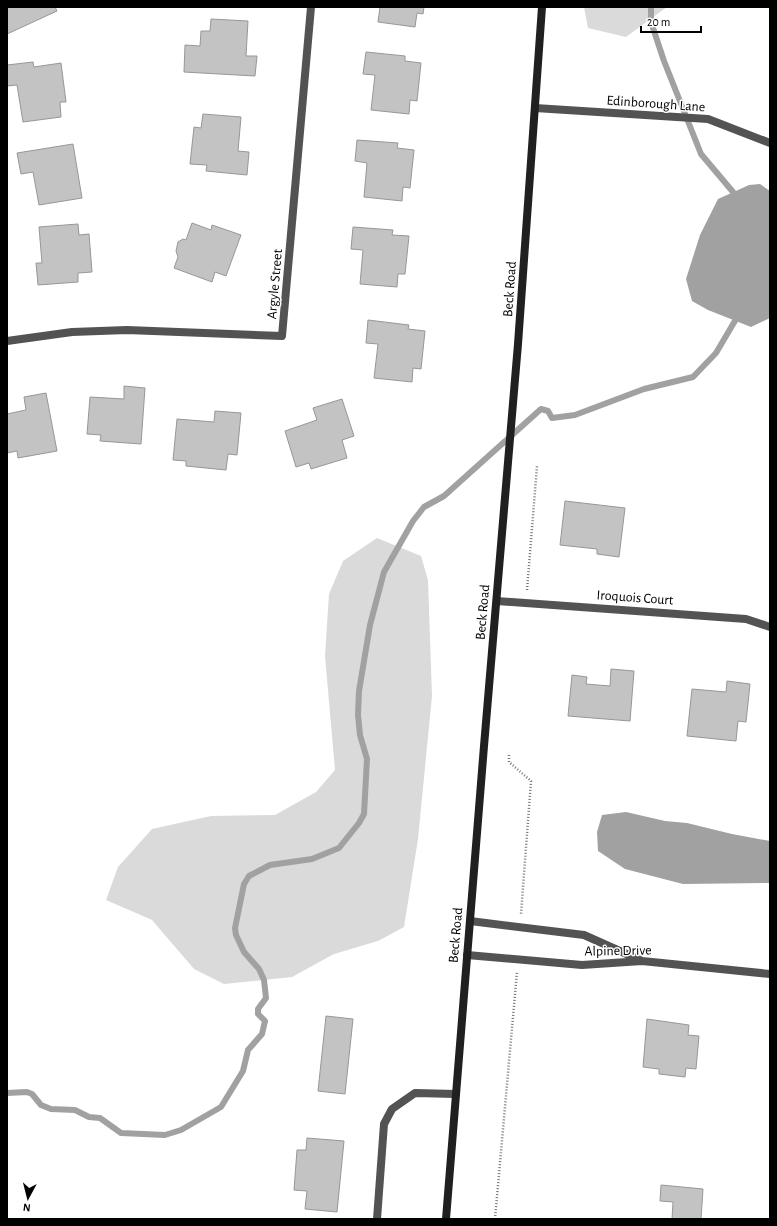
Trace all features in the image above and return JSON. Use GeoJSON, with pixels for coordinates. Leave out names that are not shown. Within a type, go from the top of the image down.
{"type":"FeatureCollection","features":[{"type":"Feature","properties":{"kind":"main road","name":"Beck Road"},"geometry":{"type":"LineString","coordinates":[[446,1219],[496,601],[518,352],[542,7]]}},
{"type":"Feature","properties":{"kind":"street","name":"Argyle Street"},"geometry":{"type":"LineString","coordinates":[[7,341],[72,332],[128,330],[282,336],[311,7]]}},
{"type":"Feature","properties":{"kind":"street","name":"Edinborough Lane"},"geometry":{"type":"LineString","coordinates":[[535,108],[708,119],[770,143]]}},
{"type":"Feature","properties":{"kind":"street","name":"Iroquois Court"},"geometry":{"type":"LineString","coordinates":[[496,601],[746,619],[770,627]]}},
{"type":"Feature","properties":{"kind":"street"},"geometry":{"type":"LineString","coordinates":[[470,921],[521,926],[584,935],[642,961]]}},
{"type":"Feature","properties":{"kind":"street","name":"Alpine Drive"},"geometry":{"type":"LineString","coordinates":[[467,955],[582,964],[642,961],[770,974]]}},
{"type":"Feature","properties":{"kind":"street"},"geometry":{"type":"LineString","coordinates":[[377,1219],[384,1124],[392,1109],[415,1093],[456,1094]]}},
{"type":"Feature","properties":{"kind":"path"},"geometry":{"type":"LineString","coordinates":[[525,603],[537,466]]}},
{"type":"Feature","properties":{"kind":"path"},"geometry":{"type":"LineString","coordinates":[[510,755],[509,762],[531,781],[521,926]]}},
{"type":"Feature","properties":{"kind":"path"},"geometry":{"type":"LineString","coordinates":[[495,1219],[518,959]]}},
{"type":"Feature","properties":{"kind":"shaded area"},"geometry":{"type":"Polygon","coordinates":[[[584,7],[667,7],[626,37],[588,28],[584,7]]]}},
{"type":"Feature","properties":{"kind":"shaded area"},"geometry":{"type":"Polygon","coordinates":[[[760,184],[770,191],[770,318],[751,327],[708,310],[692,301],[686,279],[700,235],[718,199],[749,185],[760,184]]]}},
{"type":"Feature","properties":{"kind":"shaded area"},"geometry":{"type":"Polygon","coordinates":[[[377,538],[421,556],[428,580],[432,696],[418,839],[404,927],[378,941],[334,954],[292,977],[224,984],[194,969],[152,920],[106,900],[118,867],[152,829],[211,816],[275,815],[316,792],[335,770],[325,656],[329,594],[343,561],[377,538]]]}},
{"type":"Feature","properties":{"kind":"shaded area"},"geometry":{"type":"Polygon","coordinates":[[[626,812],[665,821],[687,823],[732,834],[770,841],[770,883],[683,884],[625,869],[598,851],[597,832],[602,815],[626,812]]]}},
{"type":"Feature","properties":{"kind":"building"},"geometry":{"type":"Polygon","coordinates":[[[7,7],[55,7],[57,11],[7,34],[7,7]]]}},
{"type":"Feature","properties":{"kind":"building"},"geometry":{"type":"Polygon","coordinates":[[[380,7],[424,7],[423,14],[417,13],[415,27],[378,22],[380,7]]]}},
{"type":"Feature","properties":{"kind":"building"},"geometry":{"type":"Polygon","coordinates":[[[211,19],[248,21],[246,56],[257,56],[255,76],[184,72],[185,45],[200,46],[201,31],[210,31],[211,19]]]}},
{"type":"Feature","properties":{"kind":"building"},"geometry":{"type":"Polygon","coordinates":[[[366,52],[405,56],[405,61],[421,63],[417,101],[410,100],[409,114],[371,110],[375,75],[363,74],[366,52]]]}},
{"type":"Feature","properties":{"kind":"building"},"geometry":{"type":"Polygon","coordinates":[[[33,62],[34,67],[61,63],[66,102],[60,102],[61,117],[23,122],[17,85],[7,86],[7,65],[33,62]]]}},
{"type":"Feature","properties":{"kind":"building"},"geometry":{"type":"Polygon","coordinates":[[[203,114],[241,117],[238,151],[249,152],[247,175],[206,171],[207,165],[190,164],[194,127],[201,128],[203,114]]]}},
{"type":"Feature","properties":{"kind":"building"},"geometry":{"type":"Polygon","coordinates":[[[357,140],[398,143],[397,148],[414,150],[410,188],[403,187],[402,201],[364,197],[367,163],[355,161],[357,140]]]}},
{"type":"Feature","properties":{"kind":"building"},"geometry":{"type":"Polygon","coordinates":[[[73,144],[82,198],[39,205],[33,172],[21,174],[17,153],[73,144]]]}},
{"type":"Feature","properties":{"kind":"building"},"geometry":{"type":"Polygon","coordinates":[[[192,223],[211,230],[212,225],[241,235],[226,276],[215,272],[212,282],[174,268],[178,257],[176,251],[178,242],[183,239],[186,240],[192,223]]]}},
{"type":"Feature","properties":{"kind":"building"},"geometry":{"type":"Polygon","coordinates":[[[78,224],[79,235],[89,234],[92,272],[78,273],[78,282],[38,285],[36,263],[42,263],[39,227],[78,224]]]}},
{"type":"Feature","properties":{"kind":"building"},"geometry":{"type":"Polygon","coordinates":[[[353,227],[393,230],[392,235],[409,236],[405,274],[398,274],[397,287],[360,284],[363,250],[351,249],[353,227]]]}},
{"type":"Feature","properties":{"kind":"building"},"geometry":{"type":"Polygon","coordinates":[[[368,320],[409,325],[408,329],[425,331],[421,369],[413,368],[412,382],[374,378],[378,344],[366,343],[368,320]]]}},
{"type":"Feature","properties":{"kind":"building"},"geometry":{"type":"Polygon","coordinates":[[[124,386],[145,388],[141,444],[100,441],[101,435],[87,434],[90,397],[124,399],[124,386]]]}},
{"type":"Feature","properties":{"kind":"building"},"geometry":{"type":"Polygon","coordinates":[[[46,393],[57,451],[18,458],[17,451],[7,453],[7,414],[26,410],[24,397],[46,393]]]}},
{"type":"Feature","properties":{"kind":"building"},"geometry":{"type":"Polygon","coordinates":[[[342,399],[354,436],[342,440],[347,458],[311,469],[309,463],[296,467],[285,431],[317,420],[313,408],[342,399]]]}},
{"type":"Feature","properties":{"kind":"building"},"geometry":{"type":"Polygon","coordinates":[[[215,411],[241,413],[237,455],[228,454],[226,470],[186,466],[186,461],[173,460],[177,419],[214,422],[215,411]]]}},
{"type":"Feature","properties":{"kind":"building"},"geometry":{"type":"Polygon","coordinates":[[[565,501],[625,508],[619,557],[597,554],[597,549],[560,545],[565,501]]]}},
{"type":"Feature","properties":{"kind":"building"},"geometry":{"type":"Polygon","coordinates":[[[611,669],[634,671],[630,721],[568,716],[572,675],[587,677],[586,684],[610,686],[611,669]]]}},
{"type":"Feature","properties":{"kind":"building"},"geometry":{"type":"Polygon","coordinates":[[[727,681],[750,684],[746,722],[738,721],[736,741],[687,736],[692,689],[726,692],[727,681]]]}},
{"type":"Feature","properties":{"kind":"building"},"geometry":{"type":"Polygon","coordinates":[[[326,1016],[353,1019],[345,1094],[318,1091],[326,1016]]]}},
{"type":"Feature","properties":{"kind":"building"},"geometry":{"type":"Polygon","coordinates":[[[647,1019],[689,1025],[688,1035],[699,1036],[696,1069],[686,1068],[685,1077],[659,1074],[659,1069],[643,1067],[647,1019]]]}},
{"type":"Feature","properties":{"kind":"building"},"geometry":{"type":"Polygon","coordinates":[[[307,1138],[344,1141],[337,1212],[305,1209],[307,1191],[294,1190],[297,1150],[306,1150],[307,1138]]]}},
{"type":"Feature","properties":{"kind":"building"},"geometry":{"type":"Polygon","coordinates":[[[661,1185],[703,1189],[701,1219],[672,1219],[673,1202],[660,1201],[661,1185]]]}},
{"type":"Feature","properties":{"kind":"waterway"},"geometry":{"type":"LineString","coordinates":[[651,7],[651,22],[664,61],[701,154],[733,192],[735,200]]}},
{"type":"Feature","properties":{"kind":"waterway"},"geometry":{"type":"LineString","coordinates":[[7,1093],[27,1092],[32,1094],[41,1105],[51,1109],[75,1110],[89,1117],[100,1118],[121,1133],[165,1135],[181,1130],[221,1107],[243,1071],[248,1050],[262,1034],[265,1021],[258,1014],[258,1009],[266,998],[264,980],[259,969],[244,952],[236,935],[235,928],[244,884],[249,876],[270,865],[312,859],[339,848],[359,823],[364,814],[367,759],[360,735],[358,715],[359,691],[370,625],[384,572],[413,521],[424,507],[444,496],[541,409],[548,411],[552,418],[575,415],[644,389],[693,377],[716,353],[739,314]]}}]}
